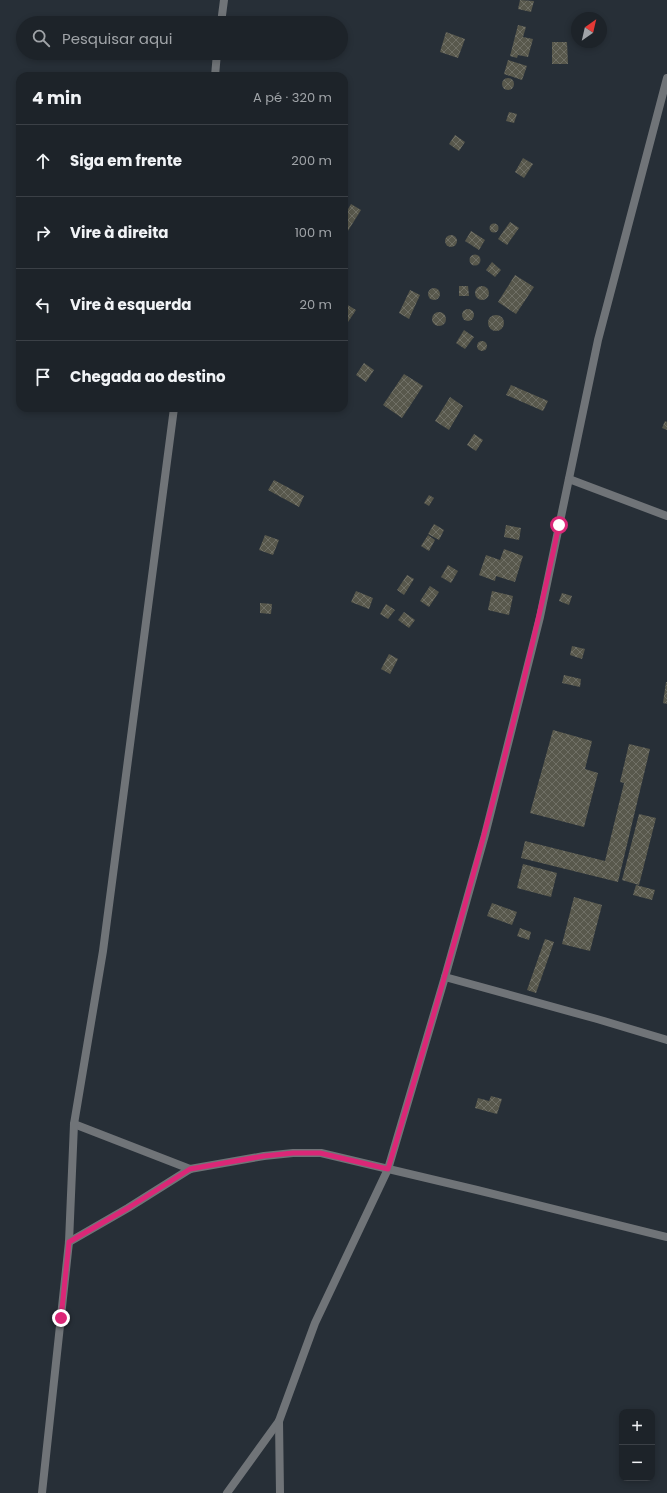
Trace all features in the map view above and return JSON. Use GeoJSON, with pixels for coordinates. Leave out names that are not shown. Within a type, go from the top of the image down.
{"type":"FeatureCollection","features":[{"type":"Feature","properties":{"kind":"street"},"geometry":{"type":"LineString","coordinates":[[222,16],[224,0]]}},
{"type":"Feature","properties":{"kind":"street"},"geometry":{"type":"LineString","coordinates":[[216,72],[217,60]]}},
{"type":"Feature","properties":{"kind":"street"},"geometry":{"type":"LineString","coordinates":[[227,1493],[279,1421],[315,1323],[388,1169],[445,977],[485,834],[540,617],[598,340],[667,78]]}},
{"type":"Feature","properties":{"kind":"street"},"geometry":{"type":"LineString","coordinates":[[42,1493],[69,1242],[74,1124],[103,951],[173,412]]}},
{"type":"Feature","properties":{"kind":"street"},"geometry":{"type":"LineString","coordinates":[[569,479],[667,516]]}},
{"type":"Feature","properties":{"kind":"street"},"geometry":{"type":"LineString","coordinates":[[445,977],[667,1040]]}},
{"type":"Feature","properties":{"kind":"street"},"geometry":{"type":"LineString","coordinates":[[74,1124],[190,1169]]}},
{"type":"Feature","properties":{"kind":"street"},"geometry":{"type":"LineString","coordinates":[[69,1242],[128,1208],[190,1169],[264,1156],[293,1153],[320,1153],[667,1237]]}},
{"type":"Feature","properties":{"kind":"street"},"geometry":{"type":"LineString","coordinates":[[279,1421],[280,1493]]}},
{"type":"Feature","properties":{"kind":"building"},"geometry":{"type":"Polygon","coordinates":[[[520,0],[534,1],[531,12],[518,9],[520,0]]]}},
{"type":"Feature","properties":{"kind":"building"},"geometry":{"type":"Polygon","coordinates":[[[518,25],[526,27],[523,37],[533,39],[528,57],[518,55],[517,58],[510,56],[518,25]]]}},
{"type":"Feature","properties":{"kind":"building"},"geometry":{"type":"Polygon","coordinates":[[[446,32],[465,39],[458,58],[440,52],[446,32]]]}},
{"type":"Feature","properties":{"kind":"building"},"geometry":{"type":"Polygon","coordinates":[[[552,42],[567,42],[568,64],[552,64],[552,42]]]}},
{"type":"Feature","properties":{"kind":"building"},"geometry":{"type":"Polygon","coordinates":[[[508,60],[527,66],[522,80],[504,74],[508,60]]]}},
{"type":"Feature","properties":{"kind":"building"},"geometry":{"type":"Polygon","coordinates":[[[508,78],[512,80],[514,84],[512,88],[508,90],[504,88],[502,84],[504,80],[508,78]]]}},
{"type":"Feature","properties":{"kind":"building"},"geometry":{"type":"Polygon","coordinates":[[[509,112],[517,114],[514,123],[506,121],[509,112]]]}},
{"type":"Feature","properties":{"kind":"building"},"geometry":{"type":"Polygon","coordinates":[[[455,135],[465,142],[459,151],[449,144],[455,135]]]}},
{"type":"Feature","properties":{"kind":"building"},"geometry":{"type":"Polygon","coordinates":[[[523,158],[533,164],[524,178],[515,172],[523,158]]]}},
{"type":"Feature","properties":{"kind":"building"},"geometry":{"type":"Polygon","coordinates":[[[351,204],[361,210],[348,231],[348,209],[351,204]]]}},
{"type":"Feature","properties":{"kind":"building"},"geometry":{"type":"Polygon","coordinates":[[[510,222],[519,228],[507,245],[498,239],[510,222]]]}},
{"type":"Feature","properties":{"kind":"building"},"geometry":{"type":"Polygon","coordinates":[[[494,223],[499,228],[494,233],[489,228],[494,223]]]}},
{"type":"Feature","properties":{"kind":"building"},"geometry":{"type":"Polygon","coordinates":[[[471,231],[485,240],[479,250],[465,241],[471,231]]]}},
{"type":"Feature","properties":{"kind":"building"},"geometry":{"type":"Polygon","coordinates":[[[451,235],[455,237],[457,241],[455,245],[451,247],[447,245],[445,241],[447,237],[451,235]]]}},
{"type":"Feature","properties":{"kind":"building"},"geometry":{"type":"Polygon","coordinates":[[[475,254],[479,256],[481,260],[479,264],[475,266],[471,264],[469,260],[471,256],[475,254]]]}},
{"type":"Feature","properties":{"kind":"building"},"geometry":{"type":"Polygon","coordinates":[[[492,262],[501,270],[495,277],[486,270],[492,262]]]}},
{"type":"Feature","properties":{"kind":"building"},"geometry":{"type":"Polygon","coordinates":[[[515,275],[534,287],[516,314],[498,302],[515,275]]]}},
{"type":"Feature","properties":{"kind":"building"},"geometry":{"type":"Polygon","coordinates":[[[459,286],[468,286],[469,296],[459,296],[459,286]]]}},
{"type":"Feature","properties":{"kind":"building"},"geometry":{"type":"Polygon","coordinates":[[[482,286],[487,288],[489,293],[487,298],[482,300],[477,298],[475,293],[477,288],[482,286]]]}},
{"type":"Feature","properties":{"kind":"building"},"geometry":{"type":"Polygon","coordinates":[[[436,288],[439,289],[439,299],[432,300],[429,299],[428,292],[429,289],[436,288]]]}},
{"type":"Feature","properties":{"kind":"building"},"geometry":{"type":"Polygon","coordinates":[[[410,290],[420,295],[409,319],[399,313],[410,290]]]}},
{"type":"Feature","properties":{"kind":"building"},"geometry":{"type":"Polygon","coordinates":[[[348,305],[356,310],[348,322],[348,305]]]}},
{"type":"Feature","properties":{"kind":"building"},"geometry":{"type":"Polygon","coordinates":[[[466,309],[470,309],[474,315],[470,321],[466,321],[462,317],[462,313],[466,309]]]}},
{"type":"Feature","properties":{"kind":"building"},"geometry":{"type":"Polygon","coordinates":[[[439,312],[444,314],[446,319],[444,324],[439,326],[434,324],[432,319],[434,314],[439,312]]]}},
{"type":"Feature","properties":{"kind":"building"},"geometry":{"type":"Polygon","coordinates":[[[496,315],[502,317],[504,323],[502,329],[496,331],[490,329],[488,323],[490,317],[496,315]]]}},
{"type":"Feature","properties":{"kind":"building"},"geometry":{"type":"Polygon","coordinates":[[[464,330],[474,337],[465,349],[456,343],[464,330]]]}},
{"type":"Feature","properties":{"kind":"building"},"geometry":{"type":"Polygon","coordinates":[[[482,341],[487,346],[482,351],[477,346],[482,341]]]}},
{"type":"Feature","properties":{"kind":"building"},"geometry":{"type":"Polygon","coordinates":[[[364,363],[374,370],[366,382],[356,375],[364,363]]]}},
{"type":"Feature","properties":{"kind":"building"},"geometry":{"type":"Polygon","coordinates":[[[404,374],[423,386],[402,418],[383,405],[404,374]]]}},
{"type":"Feature","properties":{"kind":"building"},"geometry":{"type":"Polygon","coordinates":[[[511,385],[548,401],[543,411],[506,395],[511,385]]]}},
{"type":"Feature","properties":{"kind":"building"},"geometry":{"type":"Polygon","coordinates":[[[450,397],[463,406],[449,430],[435,421],[450,397]]]}},
{"type":"Feature","properties":{"kind":"building"},"geometry":{"type":"Polygon","coordinates":[[[665,421],[667,422],[667,430],[662,428],[665,421]]]}},
{"type":"Feature","properties":{"kind":"building"},"geometry":{"type":"Polygon","coordinates":[[[474,434],[483,440],[476,451],[467,445],[474,434]]]}},
{"type":"Feature","properties":{"kind":"building"},"geometry":{"type":"Polygon","coordinates":[[[274,480],[304,496],[299,507],[268,490],[274,480]]]}},
{"type":"Feature","properties":{"kind":"building"},"geometry":{"type":"Polygon","coordinates":[[[429,495],[434,498],[429,506],[424,503],[429,495]]]}},
{"type":"Feature","properties":{"kind":"building"},"geometry":{"type":"Polygon","coordinates":[[[434,524],[444,530],[439,540],[428,534],[434,524]]]}},
{"type":"Feature","properties":{"kind":"building"},"geometry":{"type":"Polygon","coordinates":[[[506,525],[521,528],[519,540],[504,537],[506,525]]]}},
{"type":"Feature","properties":{"kind":"building"},"geometry":{"type":"Polygon","coordinates":[[[265,535],[279,540],[273,555],[259,550],[265,535]]]}},
{"type":"Feature","properties":{"kind":"building"},"geometry":{"type":"Polygon","coordinates":[[[428,535],[435,540],[429,551],[421,546],[428,535]]]}},
{"type":"Feature","properties":{"kind":"building"},"geometry":{"type":"Polygon","coordinates":[[[504,549],[523,556],[515,582],[496,576],[495,581],[479,575],[486,555],[500,560],[504,549]]]}},
{"type":"Feature","properties":{"kind":"building"},"geometry":{"type":"Polygon","coordinates":[[[448,565],[458,571],[451,583],[441,577],[448,565]]]}},
{"type":"Feature","properties":{"kind":"building"},"geometry":{"type":"Polygon","coordinates":[[[407,575],[414,579],[404,595],[397,590],[407,575]]]}},
{"type":"Feature","properties":{"kind":"building"},"geometry":{"type":"Polygon","coordinates":[[[430,586],[439,592],[429,607],[420,601],[430,586]]]}},
{"type":"Feature","properties":{"kind":"building"},"geometry":{"type":"Polygon","coordinates":[[[356,591],[373,598],[369,609],[351,602],[356,591]]]}},
{"type":"Feature","properties":{"kind":"building"},"geometry":{"type":"Polygon","coordinates":[[[492,591],[513,596],[509,615],[488,610],[492,591]]]}},
{"type":"Feature","properties":{"kind":"building"},"geometry":{"type":"Polygon","coordinates":[[[562,593],[572,596],[569,605],[559,601],[562,593]]]}},
{"type":"Feature","properties":{"kind":"building"},"geometry":{"type":"Polygon","coordinates":[[[260,603],[272,604],[271,614],[260,613],[260,603]]]}},
{"type":"Feature","properties":{"kind":"building"},"geometry":{"type":"Polygon","coordinates":[[[386,604],[395,610],[388,619],[380,614],[386,604]]]}},
{"type":"Feature","properties":{"kind":"building"},"geometry":{"type":"Polygon","coordinates":[[[404,612],[415,620],[409,628],[398,620],[404,612]]]}},
{"type":"Feature","properties":{"kind":"building"},"geometry":{"type":"Polygon","coordinates":[[[572,646],[585,649],[582,659],[570,655],[572,646]]]}},
{"type":"Feature","properties":{"kind":"building"},"geometry":{"type":"Polygon","coordinates":[[[389,654],[398,659],[390,674],[381,669],[389,654]]]}},
{"type":"Feature","properties":{"kind":"building"},"geometry":{"type":"Polygon","coordinates":[[[564,675],[581,679],[580,687],[562,683],[564,675]]]}},
{"type":"Feature","properties":{"kind":"building"},"geometry":{"type":"Polygon","coordinates":[[[667,682],[667,704],[663,703],[667,682]]]}},
{"type":"Feature","properties":{"kind":"building"},"geometry":{"type":"Polygon","coordinates":[[[553,730],[592,741],[585,769],[598,773],[584,827],[530,813],[553,730]]]}},
{"type":"Feature","properties":{"kind":"building"},"geometry":{"type":"Polygon","coordinates":[[[629,744],[650,749],[618,882],[521,858],[525,841],[605,861],[624,783],[620,782],[629,744]]]}},
{"type":"Feature","properties":{"kind":"building"},"geometry":{"type":"Polygon","coordinates":[[[639,814],[656,818],[639,885],[622,880],[639,814]]]}},
{"type":"Feature","properties":{"kind":"building"},"geometry":{"type":"Polygon","coordinates":[[[523,864],[557,873],[551,897],[517,888],[523,864]]]}},
{"type":"Feature","properties":{"kind":"building"},"geometry":{"type":"Polygon","coordinates":[[[636,885],[655,890],[652,900],[633,895],[636,885]]]}},
{"type":"Feature","properties":{"kind":"building"},"geometry":{"type":"Polygon","coordinates":[[[574,897],[602,905],[590,951],[562,944],[574,897]]]}},
{"type":"Feature","properties":{"kind":"building"},"geometry":{"type":"Polygon","coordinates":[[[492,903],[517,912],[512,925],[487,916],[492,903]]]}},
{"type":"Feature","properties":{"kind":"building"},"geometry":{"type":"Polygon","coordinates":[[[520,928],[531,932],[529,940],[517,936],[520,928]]]}},
{"type":"Feature","properties":{"kind":"building"},"geometry":{"type":"Polygon","coordinates":[[[545,939],[554,942],[536,993],[527,990],[545,939]]]}},
{"type":"Feature","properties":{"kind":"building"},"geometry":{"type":"Polygon","coordinates":[[[491,1096],[502,1099],[497,1114],[475,1108],[478,1098],[489,1101],[491,1096]]]}},
{"type":"Feature","properties":{"kind":"route"},"geometry":{"type":"LineString","coordinates":[[61,1318],[69,1242],[128,1208],[190,1169],[264,1156],[293,1153],[320,1153],[388,1169],[445,977],[485,834],[540,617],[559,525]]}}]}
